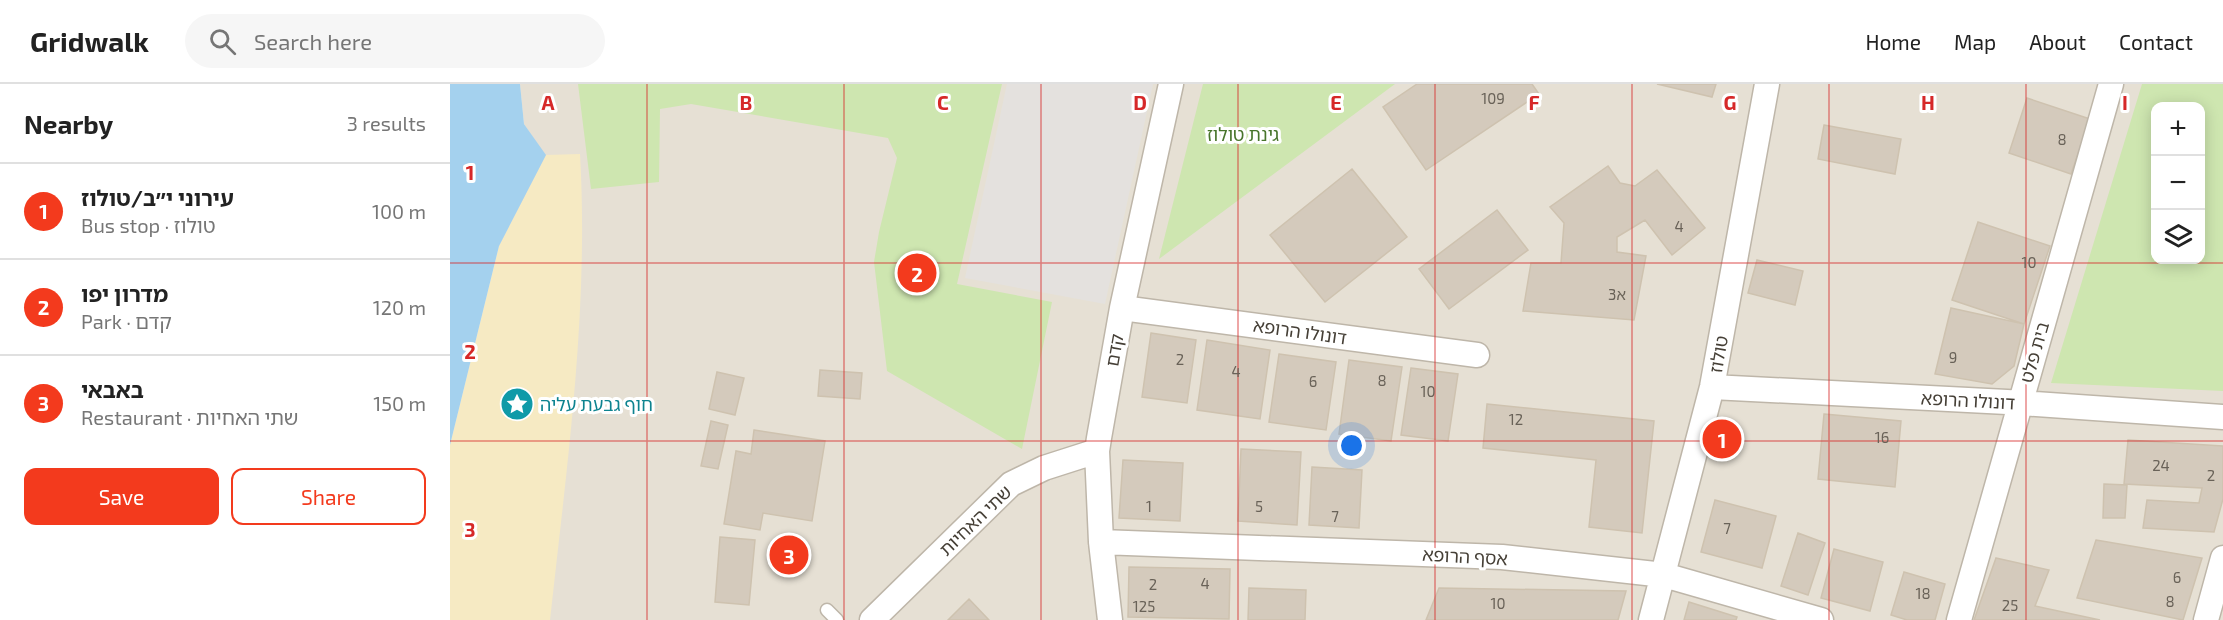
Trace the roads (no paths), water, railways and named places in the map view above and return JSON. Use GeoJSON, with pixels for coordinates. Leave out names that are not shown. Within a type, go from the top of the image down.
{"type":"FeatureCollection","features":[{"type":"Feature","properties":{"kind":"street","name":"קדם"},"geometry":{"type":"LineString","coordinates":[[1110,620],[1101,542],[1097,450],[1122,308],[1171,84]]}},
{"type":"Feature","properties":{"kind":"street","name":"טולוז"},"geometry":{"type":"LineString","coordinates":[[1651,620],[1712,387],[1767,84]]}},
{"type":"Feature","properties":{"kind":"street","name":"בית פלט"},"geometry":{"type":"LineString","coordinates":[[1959,620],[2111,84]]}},
{"type":"Feature","properties":{"kind":"street","name":"דונולו הרופא"},"geometry":{"type":"LineString","coordinates":[[1122,308],[1477,356]]}},
{"type":"Feature","properties":{"kind":"street","name":"דונולו הרופא"},"geometry":{"type":"LineString","coordinates":[[1712,387],[2019,403],[2223,417]]}},
{"type":"Feature","properties":{"kind":"street","name":"שתי האחיות"},"geometry":{"type":"LineString","coordinates":[[873,620],[1011,484],[1044,468],[1097,450]]}},
{"type":"Feature","properties":{"kind":"street","name":"אסף הרופא"},"geometry":{"type":"LineString","coordinates":[[1101,542],[1502,557],[1664,575],[1821,620]]}},
{"type":"Feature","properties":{"kind":"street"},"geometry":{"type":"LineString","coordinates":[[2206,620],[2223,558]]}},
{"type":"Feature","properties":{"kind":"lane"},"geometry":{"type":"LineString","coordinates":[[827,610],[837,620]]}},
{"type":"Feature","properties":{"kind":"water"},"geometry":{"type":"Polygon","coordinates":[[[450,84],[520,84],[524,124],[546,155],[499,246],[450,445],[450,84]]]}},
{"type":"Feature","properties":{"kind":"place","name":"מדרון יפו"},"geometry":{"type":"Point","coordinates":[917,273]}},
{"type":"Feature","properties":{"kind":"place","name":"חוף גבעת עליה"},"geometry":{"type":"Point","coordinates":[517,404]}},
{"type":"Feature","properties":{"kind":"place","name":"עירוני י״ב/טולוז"},"geometry":{"type":"Point","coordinates":[1722,439]}},
{"type":"Feature","properties":{"kind":"place","name":"באבאי"},"geometry":{"type":"Point","coordinates":[789,555]}},
{"type":"Feature","properties":{"kind":"park label","name":"גינת טולוז"},"geometry":{"type":"Point","coordinates":[1243,134]}}]}
